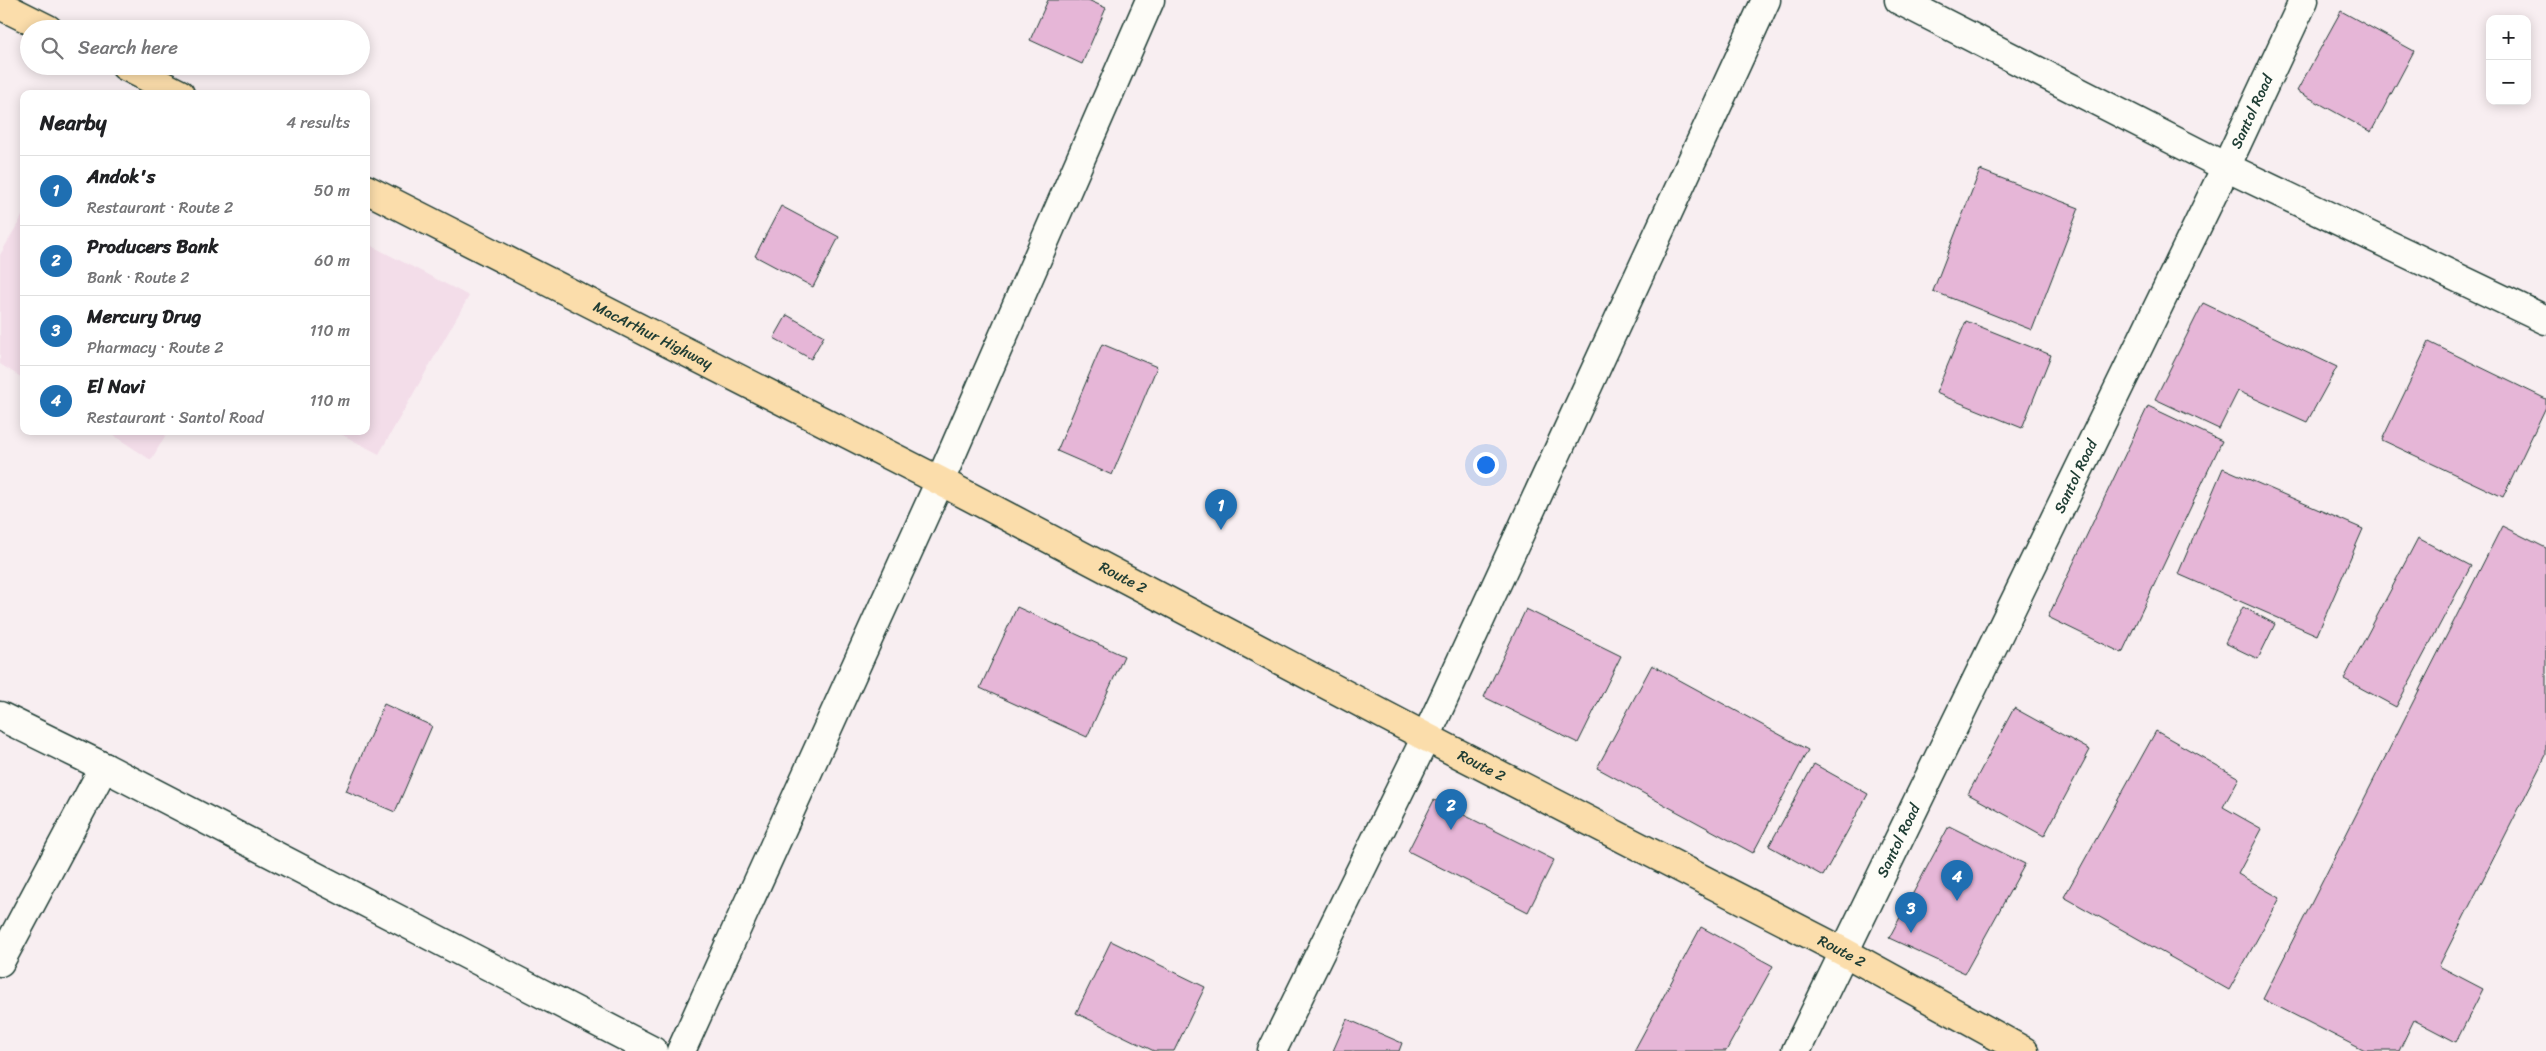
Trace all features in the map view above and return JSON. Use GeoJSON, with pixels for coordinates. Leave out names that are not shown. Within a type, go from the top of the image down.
{"type":"FeatureCollection","features":[{"type":"Feature","properties":{"kind":"highway"},"geometry":{"type":"LineString","coordinates":[[0,5],[30,20]]}},
{"type":"Feature","properties":{"kind":"highway"},"geometry":{"type":"LineString","coordinates":[[143,75],[172,90]]}},
{"type":"Feature","properties":{"kind":"highway","name":"MacArthur Highway"},"geometry":{"type":"LineString","coordinates":[[370,191],[940,481]]}},
{"type":"Feature","properties":{"kind":"highway","name":"Route 2"},"geometry":{"type":"LineString","coordinates":[[940,481],[1426,737],[1844,952],[2024,1051]]}},
{"type":"Feature","properties":{"kind":"street"},"geometry":{"type":"LineString","coordinates":[[681,1051],[940,481],[1150,0]]}},
{"type":"Feature","properties":{"kind":"street"},"geometry":{"type":"LineString","coordinates":[[1272,1051],[1426,737],[1766,0]]}},
{"type":"Feature","properties":{"kind":"street"},"geometry":{"type":"LineString","coordinates":[[1899,0],[2226,167],[2546,320]]}},
{"type":"Feature","properties":{"kind":"street","name":"Santol Road"},"geometry":{"type":"LineString","coordinates":[[1796,1051],[2226,167],[2304,0]]}},
{"type":"Feature","properties":{"kind":"street"},"geometry":{"type":"LineString","coordinates":[[0,716],[104,767],[653,1051]]}},
{"type":"Feature","properties":{"kind":"street"},"geometry":{"type":"LineString","coordinates":[[0,962],[104,767]]}},
{"type":"Feature","properties":{"kind":"shaded area"},"geometry":{"type":"Polygon","coordinates":[[[20,220],[20,376],[0,364],[0,255],[20,220]]]}},
{"type":"Feature","properties":{"kind":"shaded area"},"geometry":{"type":"Polygon","coordinates":[[[370,245],[469,296],[379,454],[343,435],[370,435],[370,245]]]}},
{"type":"Feature","properties":{"kind":"shaded area"},"geometry":{"type":"Polygon","coordinates":[[[113,435],[166,435],[151,460],[113,435]]]}},
{"type":"Feature","properties":{"kind":"building"},"geometry":{"type":"Polygon","coordinates":[[[1048,0],[1088,0],[1106,8],[1082,64],[1030,40],[1048,0]]]}},
{"type":"Feature","properties":{"kind":"building"},"geometry":{"type":"Polygon","coordinates":[[[2341,11],[2414,51],[2371,132],[2297,91],[2341,11]]]}},
{"type":"Feature","properties":{"kind":"building"},"geometry":{"type":"Polygon","coordinates":[[[1980,170],[2079,208],[2032,330],[1933,291],[1980,170]]]}},
{"type":"Feature","properties":{"kind":"building"},"geometry":{"type":"Polygon","coordinates":[[[781,206],[839,237],[813,287],[755,256],[781,206]]]}},
{"type":"Feature","properties":{"kind":"building"},"geometry":{"type":"Polygon","coordinates":[[[2203,303],[2337,367],[2307,422],[2238,391],[2219,429],[2155,399],[2203,303]]]}},
{"type":"Feature","properties":{"kind":"building"},"geometry":{"type":"Polygon","coordinates":[[[787,315],[824,336],[811,359],[774,338],[787,315]]]}},
{"type":"Feature","properties":{"kind":"building"},"geometry":{"type":"Polygon","coordinates":[[[1966,321],[2051,355],[2022,428],[1936,393],[1966,321]]]}},
{"type":"Feature","properties":{"kind":"building"},"geometry":{"type":"Polygon","coordinates":[[[2429,342],[2546,399],[2546,407],[2503,497],[2382,440],[2429,342]]]}},
{"type":"Feature","properties":{"kind":"building"},"geometry":{"type":"Polygon","coordinates":[[[1102,344],[1157,367],[1112,475],[1057,451],[1102,344]]]}},
{"type":"Feature","properties":{"kind":"building"},"geometry":{"type":"Polygon","coordinates":[[[2148,406],[2222,441],[2122,653],[2048,617],[2148,406]]]}},
{"type":"Feature","properties":{"kind":"building"},"geometry":{"type":"Polygon","coordinates":[[[2223,468],[2363,529],[2317,635],[2178,574],[2223,468]]]}},
{"type":"Feature","properties":{"kind":"building"},"geometry":{"type":"Polygon","coordinates":[[[2502,526],[2546,548],[2546,755],[2439,966],[2483,989],[2456,1042],[2414,1020],[2399,1051],[2365,1051],[2263,999],[2502,526]]]}},
{"type":"Feature","properties":{"kind":"building"},"geometry":{"type":"Polygon","coordinates":[[[2418,538],[2471,566],[2396,707],[2344,679],[2418,538]]]}},
{"type":"Feature","properties":{"kind":"building"},"geometry":{"type":"Polygon","coordinates":[[[1017,607],[1124,656],[1087,737],[980,688],[1017,607]]]}},
{"type":"Feature","properties":{"kind":"building"},"geometry":{"type":"Polygon","coordinates":[[[2243,607],[2275,624],[2258,659],[2225,643],[2243,607]]]}},
{"type":"Feature","properties":{"kind":"building"},"geometry":{"type":"Polygon","coordinates":[[[1526,609],[1621,656],[1578,743],[1484,697],[1526,609]]]}},
{"type":"Feature","properties":{"kind":"building"},"geometry":{"type":"Polygon","coordinates":[[[1652,665],[1808,750],[1753,853],[1597,768],[1652,665]]]}},
{"type":"Feature","properties":{"kind":"building"},"geometry":{"type":"Polygon","coordinates":[[[384,704],[432,726],[395,812],[346,791],[384,704]]]}},
{"type":"Feature","properties":{"kind":"building"},"geometry":{"type":"Polygon","coordinates":[[[2014,708],[2090,750],[2044,836],[1968,794],[2014,708]]]}},
{"type":"Feature","properties":{"kind":"building"},"geometry":{"type":"Polygon","coordinates":[[[2156,731],[2239,778],[2223,807],[2262,829],[2238,874],[2280,898],[2229,990],[2064,897],[2156,731]]]}},
{"type":"Feature","properties":{"kind":"building"},"geometry":{"type":"Polygon","coordinates":[[[1814,764],[1868,794],[1823,876],[1769,846],[1814,764]]]}},
{"type":"Feature","properties":{"kind":"building"},"geometry":{"type":"Polygon","coordinates":[[[1434,800],[1554,860],[1528,912],[1408,851],[1434,800]]]}},
{"type":"Feature","properties":{"kind":"building"},"geometry":{"type":"Polygon","coordinates":[[[1949,826],[2025,864],[1965,973],[1889,938],[1949,826]]]}},
{"type":"Feature","properties":{"kind":"building"},"geometry":{"type":"Polygon","coordinates":[[[1701,927],[1773,966],[1726,1051],[1634,1051],[1701,927]]]}},
{"type":"Feature","properties":{"kind":"building"},"geometry":{"type":"Polygon","coordinates":[[[1111,941],[1205,987],[1174,1051],[1154,1051],[1076,1013],[1111,941]]]}},
{"type":"Feature","properties":{"kind":"building"},"geometry":{"type":"Polygon","coordinates":[[[1347,1019],[1402,1043],[1399,1051],[1333,1051],[1347,1019]]]}},
{"type":"Feature","properties":{"kind":"place","name":"Andok's"},"geometry":{"type":"Point","coordinates":[1221,530]}},
{"type":"Feature","properties":{"kind":"place","name":"Producers Bank"},"geometry":{"type":"Point","coordinates":[1451,830]}},
{"type":"Feature","properties":{"kind":"place","name":"El Navi"},"geometry":{"type":"Point","coordinates":[1957,901]}},
{"type":"Feature","properties":{"kind":"place","name":"Mercury Drug"},"geometry":{"type":"Point","coordinates":[1911,933]}}]}
